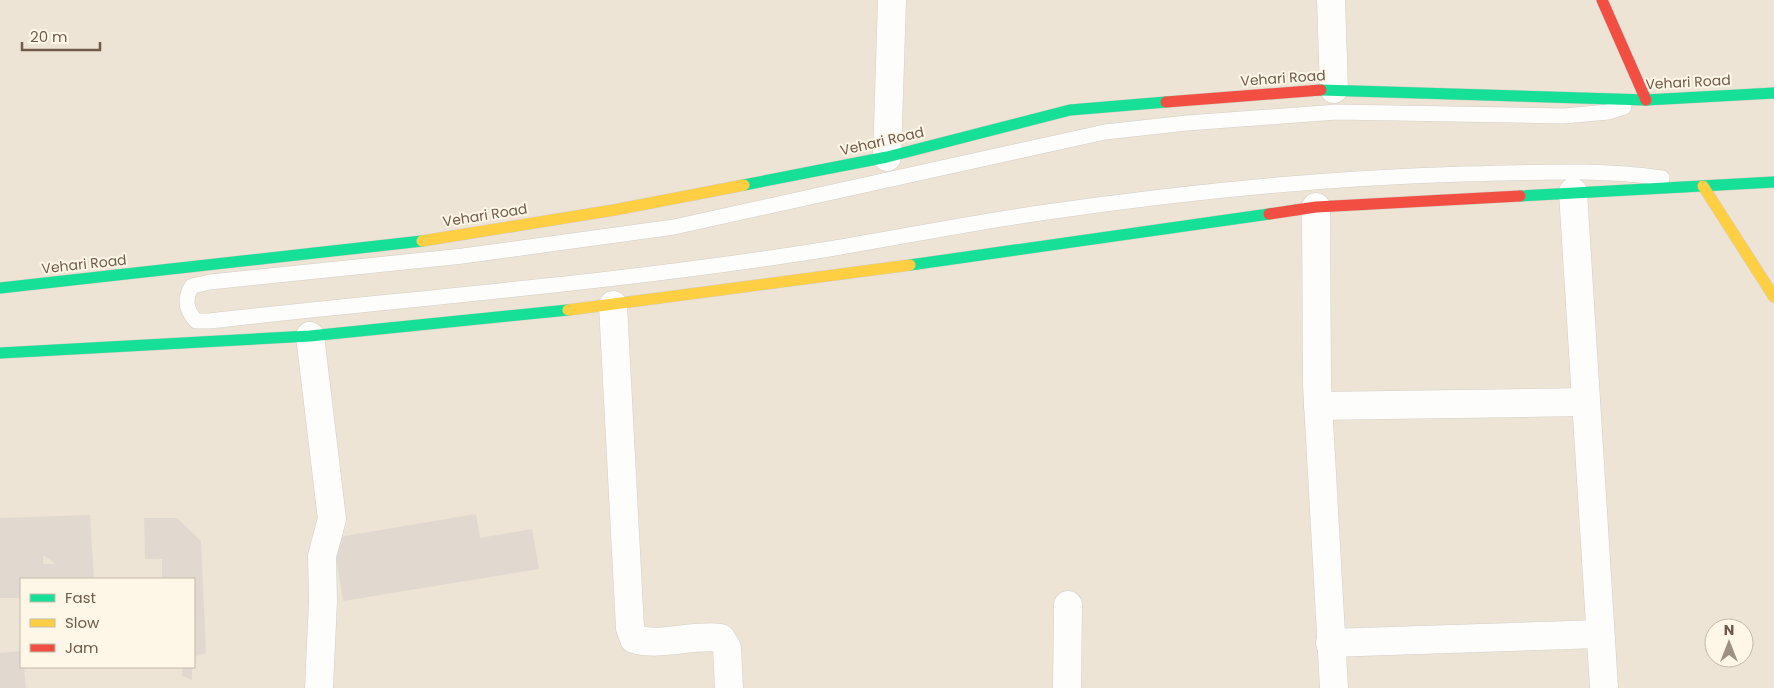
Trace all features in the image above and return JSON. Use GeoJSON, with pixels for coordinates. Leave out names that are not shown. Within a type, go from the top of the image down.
{"type":"FeatureCollection","features":[{"type":"Feature","properties":{"kind":"main road"},"geometry":{"type":"LineString","coordinates":[[1602,0],[1646,100]]}},
{"type":"Feature","properties":{"kind":"main road","name":"Vehari Road"},"geometry":{"type":"LineString","coordinates":[[0,288],[429,240],[614,210],[887,157],[1070,110],[1334,89],[1646,100],[1774,93]]}},
{"type":"Feature","properties":{"kind":"main road"},"geometry":{"type":"LineString","coordinates":[[0,353],[310,336],[612,305],[944,260],[1316,206],[1774,182]]}},
{"type":"Feature","properties":{"kind":"main road"},"geometry":{"type":"LineString","coordinates":[[1703,186],[1774,297]]}},
{"type":"Feature","properties":{"kind":"street"},"geometry":{"type":"LineString","coordinates":[[887,157],[892,0]]}},
{"type":"Feature","properties":{"kind":"street"},"geometry":{"type":"LineString","coordinates":[[1331,0],[1334,89]]}},
{"type":"Feature","properties":{"kind":"street"},"geometry":{"type":"LineString","coordinates":[[1573,192],[1604,688]]}},
{"type":"Feature","properties":{"kind":"street"},"geometry":{"type":"LineString","coordinates":[[1316,206],[1318,406],[1334,688]]}},
{"type":"Feature","properties":{"kind":"street"},"geometry":{"type":"LineString","coordinates":[[612,305],[630,628],[634,639],[646,642],[709,636],[721,638],[727,648],[729,688]]}},
{"type":"Feature","properties":{"kind":"street"},"geometry":{"type":"LineString","coordinates":[[310,336],[332,520],[322,556],[323,601],[319,688]]}},
{"type":"Feature","properties":{"kind":"street"},"geometry":{"type":"LineString","coordinates":[[1318,406],[1586,402]]}},
{"type":"Feature","properties":{"kind":"street"},"geometry":{"type":"LineString","coordinates":[[1067,688],[1068,605]]}},
{"type":"Feature","properties":{"kind":"street"},"geometry":{"type":"LineString","coordinates":[[1330,643],[1600,634]]}},
{"type":"Feature","properties":{"kind":"lane"},"geometry":{"type":"LineString","coordinates":[[1646,100],[1608,112],[1564,116],[1337,112],[1187,123],[1105,132],[674,227],[463,256],[210,282],[192,286],[187,294],[188,312],[196,322],[209,322],[618,277],[826,249],[1046,212],[1218,190],[1368,177],[1627,173],[1703,186]]}},
{"type":"Feature","properties":{"kind":"shaded area"},"geometry":{"type":"Polygon","coordinates":[[[0,0],[1774,0],[1774,688],[0,688],[0,0]]]}},
{"type":"Feature","properties":{"kind":"building"},"geometry":{"type":"Polygon","coordinates":[[[476,514],[480,538],[532,529],[539,569],[343,601],[333,538],[476,514]]]}},
{"type":"Feature","properties":{"kind":"building"},"geometry":{"type":"Polygon","coordinates":[[[90,515],[94,578],[20,578],[20,598],[0,598],[0,518],[90,515]],[[43,555],[43,564],[56,564],[43,555]]]}},
{"type":"Feature","properties":{"kind":"building"},"geometry":{"type":"Polygon","coordinates":[[[144,518],[177,518],[201,541],[206,653],[195,657],[195,578],[162,578],[162,559],[145,559],[144,518]]]}},
{"type":"Feature","properties":{"kind":"building"},"geometry":{"type":"Polygon","coordinates":[[[20,651],[20,668],[24,668],[26,688],[0,688],[0,653],[20,651]]]}},
{"type":"Feature","properties":{"kind":"building"},"geometry":{"type":"Polygon","coordinates":[[[182,668],[192,668],[192,680],[182,676],[182,668]]]}},
{"type":"Feature","properties":{"kind":"traffic: fast"},"geometry":{"type":"LineString","coordinates":[[1321,90],[1646,100],[1774,93]]}},
{"type":"Feature","properties":{"kind":"traffic: fast"},"geometry":{"type":"LineString","coordinates":[[744,185],[887,157],[1070,110],[1166,102]]}},
{"type":"Feature","properties":{"kind":"traffic: fast"},"geometry":{"type":"LineString","coordinates":[[1520,196],[1774,182]]}},
{"type":"Feature","properties":{"kind":"traffic: fast"},"geometry":{"type":"LineString","coordinates":[[910,265],[1269,214]]}},
{"type":"Feature","properties":{"kind":"traffic: fast"},"geometry":{"type":"LineString","coordinates":[[0,288],[422,241]]}},
{"type":"Feature","properties":{"kind":"traffic: fast"},"geometry":{"type":"LineString","coordinates":[[0,353],[310,336],[568,310]]}},
{"type":"Feature","properties":{"kind":"traffic: slow"},"geometry":{"type":"LineString","coordinates":[[422,241],[614,210],[744,185]]}},
{"type":"Feature","properties":{"kind":"traffic: slow"},"geometry":{"type":"LineString","coordinates":[[1703,186],[1774,297]]}},
{"type":"Feature","properties":{"kind":"traffic: slow"},"geometry":{"type":"LineString","coordinates":[[568,310],[910,265]]}},
{"type":"Feature","properties":{"kind":"traffic: jam"},"geometry":{"type":"LineString","coordinates":[[1602,0],[1646,100]]}},
{"type":"Feature","properties":{"kind":"traffic: jam"},"geometry":{"type":"LineString","coordinates":[[1166,102],[1321,90]]}},
{"type":"Feature","properties":{"kind":"traffic: jam"},"geometry":{"type":"LineString","coordinates":[[1269,214],[1316,207],[1520,196]]}}]}
